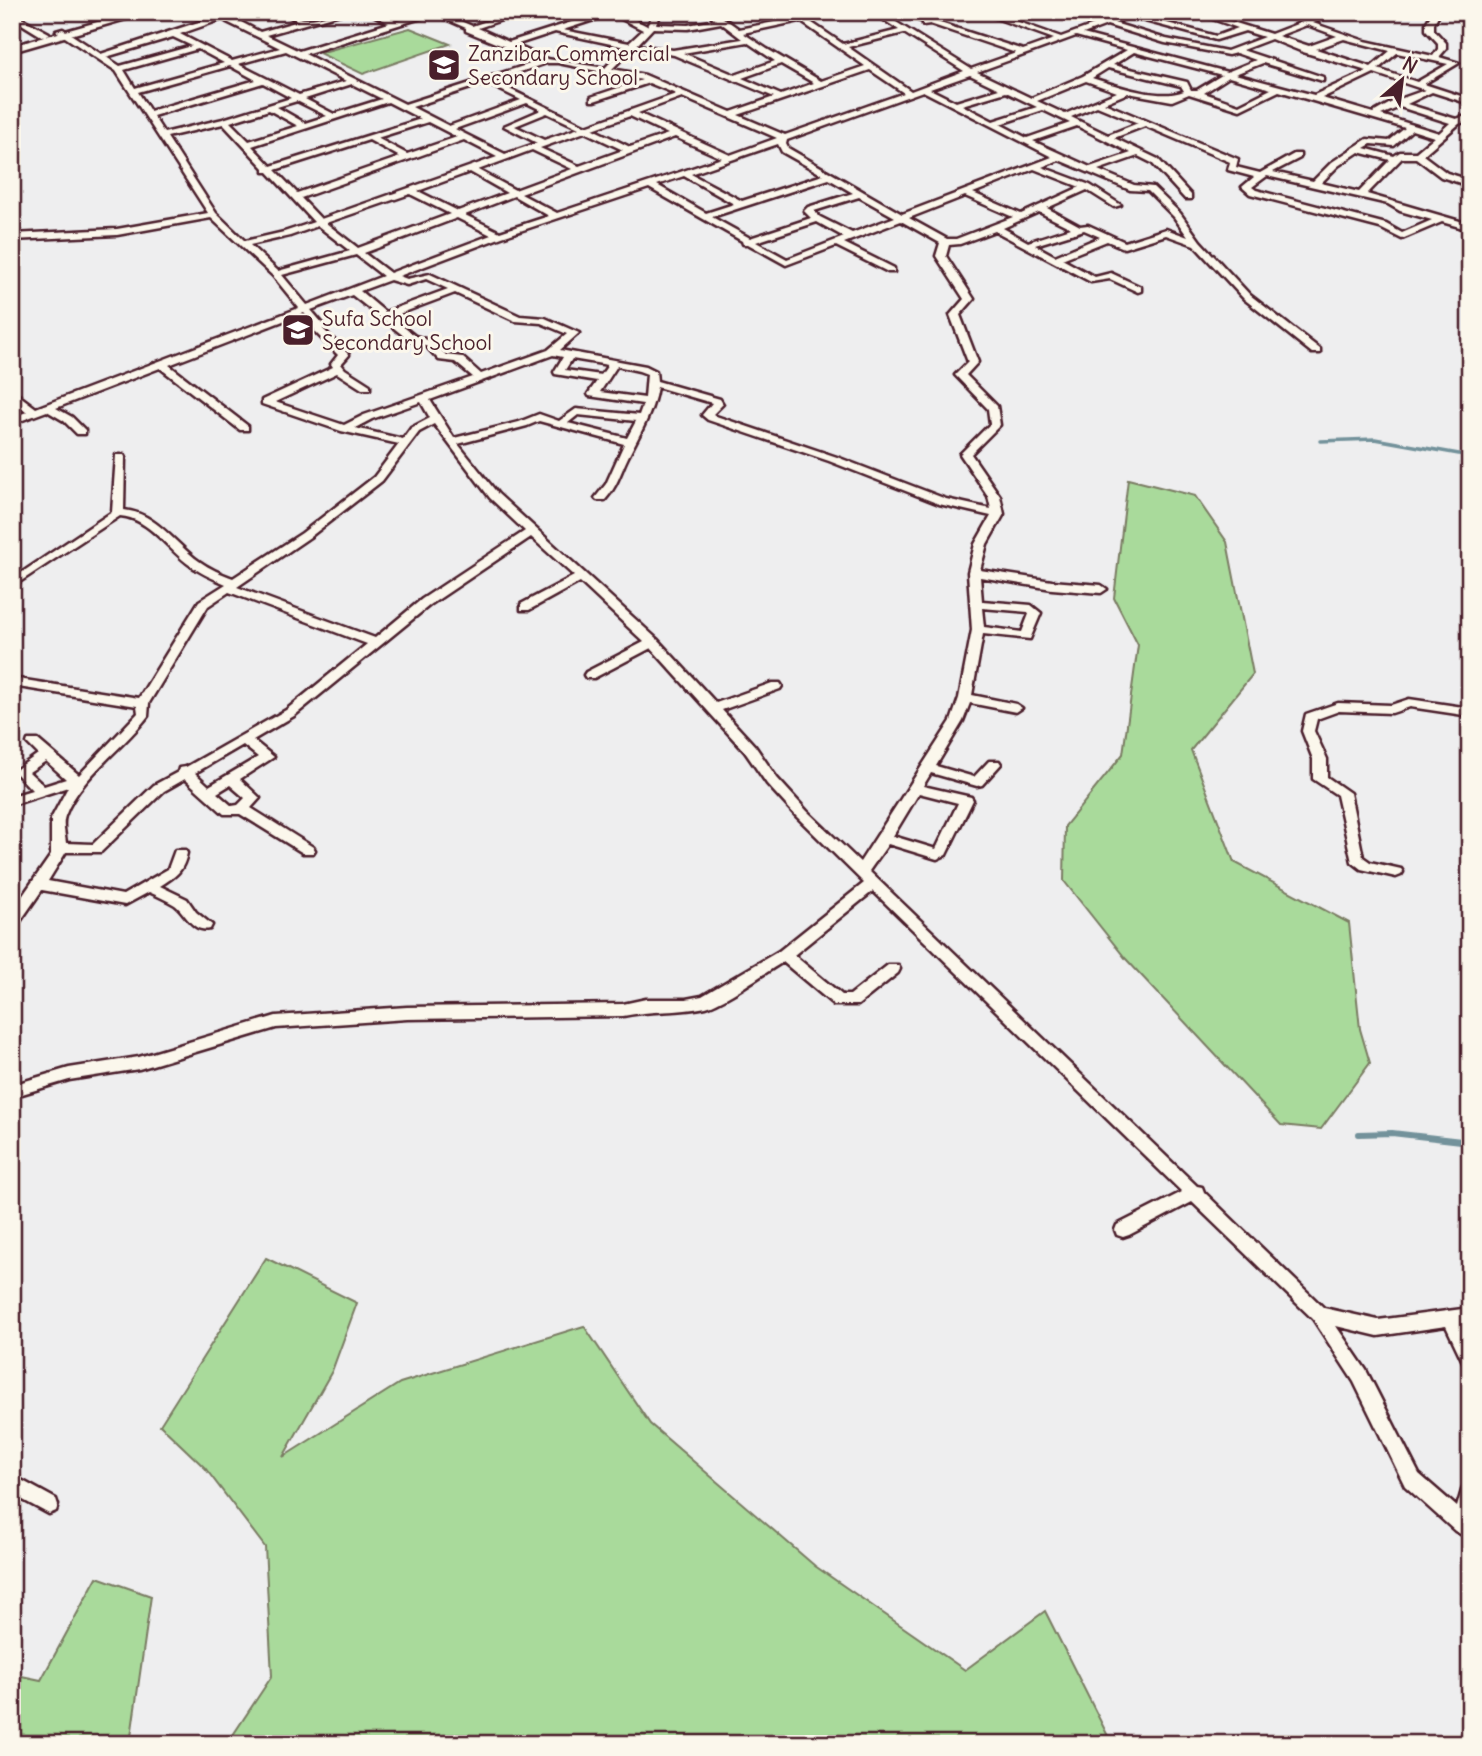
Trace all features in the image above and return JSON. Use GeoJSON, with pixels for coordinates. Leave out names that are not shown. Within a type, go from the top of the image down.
{"type":"FeatureCollection","features":[{"type":"Feature","properties":{"kind":"main road"},"geometry":{"type":"LineString","coordinates":[[12,47],[131,12]]}},
{"type":"Feature","properties":{"kind":"main road"},"geometry":{"type":"LineString","coordinates":[[12,47],[46,35],[145,12]]}},
{"type":"Feature","properties":{"kind":"street"},"geometry":{"type":"LineString","coordinates":[[98,57],[223,16],[262,12]]}},
{"type":"Feature","properties":{"kind":"street"},"geometry":{"type":"LineString","coordinates":[[282,12],[308,22]]}},
{"type":"Feature","properties":{"kind":"street"},"geometry":{"type":"LineString","coordinates":[[259,34],[344,12]]}},
{"type":"Feature","properties":{"kind":"street"},"geometry":{"type":"LineString","coordinates":[[370,12],[395,23]]}},
{"type":"Feature","properties":{"kind":"street"},"geometry":{"type":"LineString","coordinates":[[299,54],[434,12],[546,61],[608,69],[649,80],[784,138]]}},
{"type":"Feature","properties":{"kind":"street"},"geometry":{"type":"LineString","coordinates":[[469,29],[522,12]]}},
{"type":"Feature","properties":{"kind":"street"},"geometry":{"type":"LineString","coordinates":[[507,46],[612,12],[649,28],[678,28],[720,21]]}},
{"type":"Feature","properties":{"kind":"street"},"geometry":{"type":"LineString","coordinates":[[608,69],[649,28],[659,12]]}},
{"type":"Feature","properties":{"kind":"street"},"geometry":{"type":"LineString","coordinates":[[710,12],[748,40],[821,84]]}},
{"type":"Feature","properties":{"kind":"street"},"geometry":{"type":"LineString","coordinates":[[791,12],[909,93]]}},
{"type":"Feature","properties":{"kind":"street"},"geometry":{"type":"LineString","coordinates":[[875,12],[971,72],[1155,161],[1188,197]]}},
{"type":"Feature","properties":{"kind":"street"},"geometry":{"type":"LineString","coordinates":[[901,12],[1023,53]]}},
{"type":"Feature","properties":{"kind":"street"},"geometry":{"type":"LineString","coordinates":[[840,47],[904,31],[956,12]]}},
{"type":"Feature","properties":{"kind":"street"},"geometry":{"type":"LineString","coordinates":[[982,12],[1061,39]]}},
{"type":"Feature","properties":{"kind":"street"},"geometry":{"type":"LineString","coordinates":[[1063,12],[1223,53],[1335,12]]}},
{"type":"Feature","properties":{"kind":"street"},"geometry":{"type":"LineString","coordinates":[[1196,12],[1370,72],[1470,102]]}},
{"type":"Feature","properties":{"kind":"street"},"geometry":{"type":"LineString","coordinates":[[1218,20],[1240,12]]}},
{"type":"Feature","properties":{"kind":"street"},"geometry":{"type":"LineString","coordinates":[[1435,58],[1442,50],[1442,43],[1430,30],[1430,23],[1437,12]]}},
{"type":"Feature","properties":{"kind":"street"},"geometry":{"type":"LineString","coordinates":[[12,421],[163,365],[306,306],[554,215],[730,158],[1134,13],[1216,38],[1243,29]]}},
{"type":"Feature","properties":{"kind":"street"},"geometry":{"type":"LineString","coordinates":[[12,15],[46,35]]}},
{"type":"Feature","properties":{"kind":"street"},"geometry":{"type":"LineString","coordinates":[[223,16],[504,157]]}},
{"type":"Feature","properties":{"kind":"street"},"geometry":{"type":"LineString","coordinates":[[737,32],[800,19]]}},
{"type":"Feature","properties":{"kind":"street"},"geometry":{"type":"LineString","coordinates":[[1307,23],[1344,36],[1455,64],[1416,86]]}},
{"type":"Feature","properties":{"kind":"street"},"geometry":{"type":"LineString","coordinates":[[555,30],[594,40],[671,52],[713,54]]}},
{"type":"Feature","properties":{"kind":"street"},"geometry":{"type":"LineString","coordinates":[[61,33],[119,69],[213,215],[306,306],[318,324],[318,330],[344,355],[336,363],[340,369],[366,387]]}},
{"type":"Feature","properties":{"kind":"street"},"geometry":{"type":"LineString","coordinates":[[174,34],[334,117]]}},
{"type":"Feature","properties":{"kind":"street"},"geometry":{"type":"LineString","coordinates":[[1075,34],[1315,97],[1441,136]]}},
{"type":"Feature","properties":{"kind":"street"},"geometry":{"type":"LineString","coordinates":[[1306,50],[1344,36]]}},
{"type":"Feature","properties":{"kind":"street"},"geometry":{"type":"LineString","coordinates":[[702,64],[713,54],[748,40]]}},
{"type":"Feature","properties":{"kind":"street"},"geometry":{"type":"LineString","coordinates":[[119,69],[198,47]]}},
{"type":"Feature","properties":{"kind":"street"},"geometry":{"type":"LineString","coordinates":[[133,91],[288,48]]}},
{"type":"Feature","properties":{"kind":"street"},"geometry":{"type":"LineString","coordinates":[[1315,97],[1370,72],[1397,49]]}},
{"type":"Feature","properties":{"kind":"street"},"geometry":{"type":"LineString","coordinates":[[1032,100],[1086,78],[1132,50]]}},
{"type":"Feature","properties":{"kind":"street"},"geometry":{"type":"LineString","coordinates":[[1235,50],[1320,79]]}},
{"type":"Feature","properties":{"kind":"street"},"geometry":{"type":"LineString","coordinates":[[671,52],[780,97]]}},
{"type":"Feature","properties":{"kind":"street"},"geometry":{"type":"LineString","coordinates":[[1198,93],[1263,60]]}},
{"type":"Feature","properties":{"kind":"street"},"geometry":{"type":"LineString","coordinates":[[405,107],[546,61]]}},
{"type":"Feature","properties":{"kind":"street"},"geometry":{"type":"LineString","coordinates":[[735,78],[782,61]]}},
{"type":"Feature","properties":{"kind":"street"},"geometry":{"type":"LineString","coordinates":[[1104,65],[1185,85],[1188,92]]}},
{"type":"Feature","properties":{"kind":"street"},"geometry":{"type":"LineString","coordinates":[[730,115],[870,67]]}},
{"type":"Feature","properties":{"kind":"street"},"geometry":{"type":"LineString","coordinates":[[1086,78],[1123,91],[1172,99],[1188,92],[1198,93],[1240,108],[1279,88]]}},
{"type":"Feature","properties":{"kind":"street"},"geometry":{"type":"LineString","coordinates":[[485,80],[630,150]]}},
{"type":"Feature","properties":{"kind":"street"},"geometry":{"type":"LineString","coordinates":[[594,99],[649,80]]}},
{"type":"Feature","properties":{"kind":"street"},"geometry":{"type":"LineString","coordinates":[[147,115],[261,81]]}},
{"type":"Feature","properties":{"kind":"street"},"geometry":{"type":"LineString","coordinates":[[161,136],[225,121],[353,81]]}},
{"type":"Feature","properties":{"kind":"street"},"geometry":{"type":"LineString","coordinates":[[1155,95],[1174,82]]}},
{"type":"Feature","properties":{"kind":"street"},"geometry":{"type":"LineString","coordinates":[[922,88],[1025,141],[1133,188],[1148,188],[1154,184],[1174,182]]}},
{"type":"Feature","properties":{"kind":"street"},"geometry":{"type":"LineString","coordinates":[[955,105],[1007,89]]}},
{"type":"Feature","properties":{"kind":"street"},"geometry":{"type":"LineString","coordinates":[[1372,116],[1431,90]]}},
{"type":"Feature","properties":{"kind":"street"},"geometry":{"type":"LineString","coordinates":[[1065,117],[1123,91]]}},
{"type":"Feature","properties":{"kind":"street"},"geometry":{"type":"LineString","coordinates":[[1114,95],[1127,99],[1142,92]]}},
{"type":"Feature","properties":{"kind":"street"},"geometry":{"type":"LineString","coordinates":[[242,244],[287,234],[684,94]]}},
{"type":"Feature","properties":{"kind":"street"},"geometry":{"type":"LineString","coordinates":[[249,144],[389,99]]}},
{"type":"Feature","properties":{"kind":"street"},"geometry":{"type":"LineString","coordinates":[[448,129],[526,101]]}},
{"type":"Feature","properties":{"kind":"street"},"geometry":{"type":"LineString","coordinates":[[1097,103],[1235,161],[1231,168],[1391,202],[1403,209],[1470,227]]}},
{"type":"Feature","properties":{"kind":"street"},"geometry":{"type":"LineString","coordinates":[[1397,103],[1456,122]]}},
{"type":"Feature","properties":{"kind":"street"},"geometry":{"type":"LineString","coordinates":[[270,107],[304,127]]}},
{"type":"Feature","properties":{"kind":"street"},"geometry":{"type":"LineString","coordinates":[[991,124],[1045,107]]}},
{"type":"Feature","properties":{"kind":"street"},"geometry":{"type":"LineString","coordinates":[[542,143],[508,127],[512,122],[546,111]]}},
{"type":"Feature","properties":{"kind":"street"},"geometry":{"type":"LineString","coordinates":[[631,113],[730,158]]}},
{"type":"Feature","properties":{"kind":"street"},"geometry":{"type":"LineString","coordinates":[[1418,155],[1456,122],[1470,117]]}},
{"type":"Feature","properties":{"kind":"street"},"geometry":{"type":"LineString","coordinates":[[267,170],[428,118]]}},
{"type":"Feature","properties":{"kind":"street"},"geometry":{"type":"LineString","coordinates":[[225,121],[249,144],[267,170],[319,222],[360,251],[388,276],[407,282],[427,276],[518,319],[542,320],[574,333],[552,352],[368,417],[345,429]]}},
{"type":"Feature","properties":{"kind":"street"},"geometry":{"type":"LineString","coordinates":[[1025,141],[1078,123]]}},
{"type":"Feature","properties":{"kind":"street"},"geometry":{"type":"LineString","coordinates":[[1107,138],[1143,124]]}},
{"type":"Feature","properties":{"kind":"street"},"geometry":{"type":"LineString","coordinates":[[1314,185],[1335,164],[1370,141],[1391,144],[1409,128]]}},
{"type":"Feature","properties":{"kind":"street"},"geometry":{"type":"LineString","coordinates":[[276,274],[360,251],[676,134]]}},
{"type":"Feature","properties":{"kind":"street"},"geometry":{"type":"LineString","coordinates":[[295,197],[464,137]]}},
{"type":"Feature","properties":{"kind":"street"},"geometry":{"type":"LineString","coordinates":[[371,138],[406,157]]}},
{"type":"Feature","properties":{"kind":"street"},"geometry":{"type":"LineString","coordinates":[[784,138],[782,144],[785,150],[898,218],[945,242],[957,242],[996,228],[1087,187]]}},
{"type":"Feature","properties":{"kind":"street"},"geometry":{"type":"LineString","coordinates":[[531,147],[579,169]]}},
{"type":"Feature","properties":{"kind":"street"},"geometry":{"type":"LineString","coordinates":[[1357,149],[1394,159]]}},
{"type":"Feature","properties":{"kind":"street"},"geometry":{"type":"LineString","coordinates":[[1090,170],[1139,153]]}},
{"type":"Feature","properties":{"kind":"street"},"geometry":{"type":"LineString","coordinates":[[1361,195],[1394,159],[1404,153],[1418,155],[1444,175],[1470,183]]}},
{"type":"Feature","properties":{"kind":"street"},"geometry":{"type":"LineString","coordinates":[[1297,156],[1245,187],[1252,192],[1383,226],[1402,236],[1439,220]]}},
{"type":"Feature","properties":{"kind":"street"},"geometry":{"type":"LineString","coordinates":[[648,184],[746,242],[786,262],[1059,157]]}},
{"type":"Feature","properties":{"kind":"street"},"geometry":{"type":"LineString","coordinates":[[12,164],[12,169]]}},
{"type":"Feature","properties":{"kind":"street"},"geometry":{"type":"LineString","coordinates":[[1033,166],[1087,187],[1117,205]]}},
{"type":"Feature","properties":{"kind":"street"},"geometry":{"type":"LineString","coordinates":[[470,169],[554,215]]}},
{"type":"Feature","properties":{"kind":"street"},"geometry":{"type":"LineString","coordinates":[[684,173],[740,204]]}},
{"type":"Feature","properties":{"kind":"street"},"geometry":{"type":"LineString","coordinates":[[705,216],[830,176]]}},
{"type":"Feature","properties":{"kind":"street"},"geometry":{"type":"LineString","coordinates":[[1148,188],[1177,215],[1197,243],[1247,297],[1316,351]]}},
{"type":"Feature","properties":{"kind":"street"},"geometry":{"type":"LineString","coordinates":[[409,190],[499,235]]}},
{"type":"Feature","properties":{"kind":"street"},"geometry":{"type":"LineString","coordinates":[[850,236],[817,219],[808,211],[860,194]]}},
{"type":"Feature","properties":{"kind":"street"},"geometry":{"type":"LineString","coordinates":[[967,194],[1021,216]]}},
{"type":"Feature","properties":{"kind":"street"},"geometry":{"type":"LineString","coordinates":[[1039,208],[1077,228]]}},
{"type":"Feature","properties":{"kind":"street"},"geometry":{"type":"LineString","coordinates":[[12,237],[117,232],[213,215]]}},
{"type":"Feature","properties":{"kind":"street"},"geometry":{"type":"LineString","coordinates":[[746,242],[817,219]]}},
{"type":"Feature","properties":{"kind":"street"},"geometry":{"type":"LineString","coordinates":[[996,228],[1094,280],[1111,276],[1138,289]]}},
{"type":"Feature","properties":{"kind":"street"},"geometry":{"type":"LineString","coordinates":[[1030,244],[1077,228],[1089,228],[1127,246],[1168,232],[1197,243]]}},
{"type":"Feature","properties":{"kind":"street"},"geometry":{"type":"LineString","coordinates":[[1055,259],[1106,237]]}},
{"type":"Feature","properties":{"kind":"street"},"geometry":{"type":"LineString","coordinates":[[836,242],[891,270]]}},
{"type":"Feature","properties":{"kind":"street"},"geometry":{"type":"LineString","coordinates":[[860,872],[957,721],[965,698],[978,630],[974,572],[981,544],[998,514],[994,496],[965,454],[995,425],[993,408],[960,375],[974,362],[954,315],[969,299],[942,256],[945,242]]}},
{"type":"Feature","properties":{"kind":"street"},"geometry":{"type":"LineString","coordinates":[[352,290],[412,338],[428,343],[443,358],[458,359],[479,377]]}},
{"type":"Feature","properties":{"kind":"street"},"geometry":{"type":"LineString","coordinates":[[384,316],[455,290]]}},
{"type":"Feature","properties":{"kind":"street"},"geometry":{"type":"LineString","coordinates":[[552,352],[648,369],[652,373],[653,383],[643,418],[616,470],[614,485],[601,498]]}},
{"type":"Feature","properties":{"kind":"street"},"geometry":{"type":"LineString","coordinates":[[570,354],[559,372],[604,379]]}},
{"type":"Feature","properties":{"kind":"street"},"geometry":{"type":"LineString","coordinates":[[614,363],[592,392],[595,395],[648,402]]}},
{"type":"Feature","properties":{"kind":"street"},"geometry":{"type":"LineString","coordinates":[[163,365],[244,428]]}},
{"type":"Feature","properties":{"kind":"street"},"geometry":{"type":"LineString","coordinates":[[340,369],[304,382],[266,402],[345,429],[406,443]]}},
{"type":"Feature","properties":{"kind":"street"},"geometry":{"type":"LineString","coordinates":[[653,383],[716,401],[718,404],[707,415],[712,418],[833,459],[943,502],[998,514]]}},
{"type":"Feature","properties":{"kind":"street"},"geometry":{"type":"LineString","coordinates":[[12,393],[34,412]]}},
{"type":"Feature","properties":{"kind":"street"},"geometry":{"type":"LineString","coordinates":[[426,397],[435,419],[472,472],[531,533],[653,642],[716,708],[772,781],[860,872],[1196,1192],[1319,1314],[1360,1376],[1412,1480],[1466,1528]]}},
{"type":"Feature","properties":{"kind":"street"},"geometry":{"type":"LineString","coordinates":[[48,407],[68,419],[81,432]]}},
{"type":"Feature","properties":{"kind":"street"},"geometry":{"type":"LineString","coordinates":[[560,425],[576,412],[643,418]]}},
{"type":"Feature","properties":{"kind":"street"},"geometry":{"type":"LineString","coordinates":[[452,442],[523,424],[539,417],[631,443]]}},
{"type":"Feature","properties":{"kind":"street"},"geometry":{"type":"LineString","coordinates":[[12,801],[77,779],[128,736],[144,713],[143,703],[204,604],[306,536],[377,479],[415,430],[435,419]]}},
{"type":"Feature","properties":{"kind":"street"},"geometry":{"type":"LineString","coordinates":[[118,513],[120,457]]}},
{"type":"Feature","properties":{"kind":"street"},"geometry":{"type":"LineString","coordinates":[[12,584],[118,513],[131,514],[158,531],[192,562],[231,585],[377,643]]}},
{"type":"Feature","properties":{"kind":"street"},"geometry":{"type":"LineString","coordinates":[[61,847],[96,849],[159,788],[184,771],[290,713],[436,595],[531,533]]}},
{"type":"Feature","properties":{"kind":"street"},"geometry":{"type":"LineString","coordinates":[[974,572],[1052,585],[1101,589]]}},
{"type":"Feature","properties":{"kind":"street"},"geometry":{"type":"LineString","coordinates":[[525,607],[580,577]]}},
{"type":"Feature","properties":{"kind":"street"},"geometry":{"type":"LineString","coordinates":[[977,604],[1031,609],[1035,613],[1026,636],[978,630]]}},
{"type":"Feature","properties":{"kind":"street"},"geometry":{"type":"LineString","coordinates":[[590,675],[653,642]]}},
{"type":"Feature","properties":{"kind":"street"},"geometry":{"type":"LineString","coordinates":[[12,682],[143,703]]}},
{"type":"Feature","properties":{"kind":"street"},"geometry":{"type":"LineString","coordinates":[[716,708],[776,686]]}},
{"type":"Feature","properties":{"kind":"street"},"geometry":{"type":"LineString","coordinates":[[965,698],[1016,708]]}},
{"type":"Feature","properties":{"kind":"street"},"geometry":{"type":"LineString","coordinates":[[1396,872],[1366,866],[1357,859],[1343,793],[1320,779],[1320,759],[1308,731],[1311,717],[1338,707],[1392,709],[1409,703],[1470,712]]}},
{"type":"Feature","properties":{"kind":"street"},"geometry":{"type":"LineString","coordinates":[[207,791],[267,757],[243,739]]}},
{"type":"Feature","properties":{"kind":"street"},"geometry":{"type":"LineString","coordinates":[[33,743],[77,779]]}},
{"type":"Feature","properties":{"kind":"street"},"geometry":{"type":"LineString","coordinates":[[41,791],[21,771],[47,755]]}},
{"type":"Feature","properties":{"kind":"street"},"geometry":{"type":"LineString","coordinates":[[884,838],[939,854],[977,782],[995,764]]}},
{"type":"Feature","properties":{"kind":"street"},"geometry":{"type":"LineString","coordinates":[[928,768],[977,782]]}},
{"type":"Feature","properties":{"kind":"street"},"geometry":{"type":"LineString","coordinates":[[184,771],[230,811],[242,808],[253,798],[231,779]]}},
{"type":"Feature","properties":{"kind":"street"},"geometry":{"type":"LineString","coordinates":[[12,922],[61,847],[57,818],[77,779]]}},
{"type":"Feature","properties":{"kind":"street"},"geometry":{"type":"LineString","coordinates":[[914,788],[966,800]]}},
{"type":"Feature","properties":{"kind":"street"},"geometry":{"type":"LineString","coordinates":[[242,808],[308,850]]}},
{"type":"Feature","properties":{"kind":"street"},"geometry":{"type":"LineString","coordinates":[[38,884],[125,900],[177,867],[180,853]]}},
{"type":"Feature","properties":{"kind":"street"},"geometry":{"type":"LineString","coordinates":[[12,1091],[69,1074],[150,1060],[276,1022],[407,1013],[622,1010],[646,1005],[696,1004],[784,955],[872,884]]}},
{"type":"Feature","properties":{"kind":"street"},"geometry":{"type":"LineString","coordinates":[[149,886],[182,903],[191,916],[205,925]]}},
{"type":"Feature","properties":{"kind":"street"},"geometry":{"type":"LineString","coordinates":[[784,955],[839,1002],[846,1003],[853,1001],[893,970]]}},
{"type":"Feature","properties":{"kind":"street"},"geometry":{"type":"LineString","coordinates":[[1123,1230],[1196,1192]]}},
{"type":"Feature","properties":{"kind":"street"},"geometry":{"type":"LineString","coordinates":[[1319,1314],[1378,1328],[1470,1315]]}},
{"type":"Feature","properties":{"kind":"street"},"geometry":{"type":"LineString","coordinates":[[1451,1318],[1470,1359]]}},
{"type":"Feature","properties":{"kind":"street"},"geometry":{"type":"LineString","coordinates":[[12,1485],[48,1505]]}},
{"type":"Feature","properties":{"kind":"street"},"geometry":{"type":"LineString","coordinates":[[1466,1528],[1470,1493]]}},
{"type":"Feature","properties":{"kind":"green space"},"geometry":{"type":"Polygon","coordinates":[[[410,28],[450,44],[363,74],[319,53],[410,28]]]}},
{"type":"Feature","properties":{"kind":"green space"},"geometry":{"type":"Polygon","coordinates":[[[1128,479],[1195,496],[1227,542],[1253,674],[1191,750],[1234,862],[1349,923],[1360,1029],[1370,1063],[1321,1129],[1281,1125],[1126,959],[1064,881],[1065,826],[1123,754],[1138,645],[1114,598],[1128,479]]]}},
{"type":"Feature","properties":{"kind":"green space"},"geometry":{"type":"Polygon","coordinates":[[[266,1258],[357,1303],[332,1371],[283,1457],[400,1383],[584,1326],[650,1424],[815,1566],[965,1670],[1045,1611],[1112,1744],[227,1744],[272,1676],[265,1547],[205,1468],[160,1425],[266,1258]]]}},
{"type":"Feature","properties":{"kind":"green space"},"geometry":{"type":"Polygon","coordinates":[[[97,1577],[151,1596],[130,1744],[12,1744],[12,1674],[41,1680],[97,1577]]]}},
{"type":"Feature","properties":{"kind":"waterway"},"geometry":{"type":"LineString","coordinates":[[1321,441],[1375,439],[1470,456]]}},
{"type":"Feature","properties":{"kind":"waterway"},"geometry":{"type":"LineString","coordinates":[[1359,1134],[1392,1133],[1470,1142]]}},
{"type":"Feature","properties":{"kind":"place","name":"Zanzibar Commercial Secondary School"},"geometry":{"type":"Point","coordinates":[444,65]}},
{"type":"Feature","properties":{"kind":"place","name":"Sufa School Secondary School"},"geometry":{"type":"Point","coordinates":[298,330]}}]}
